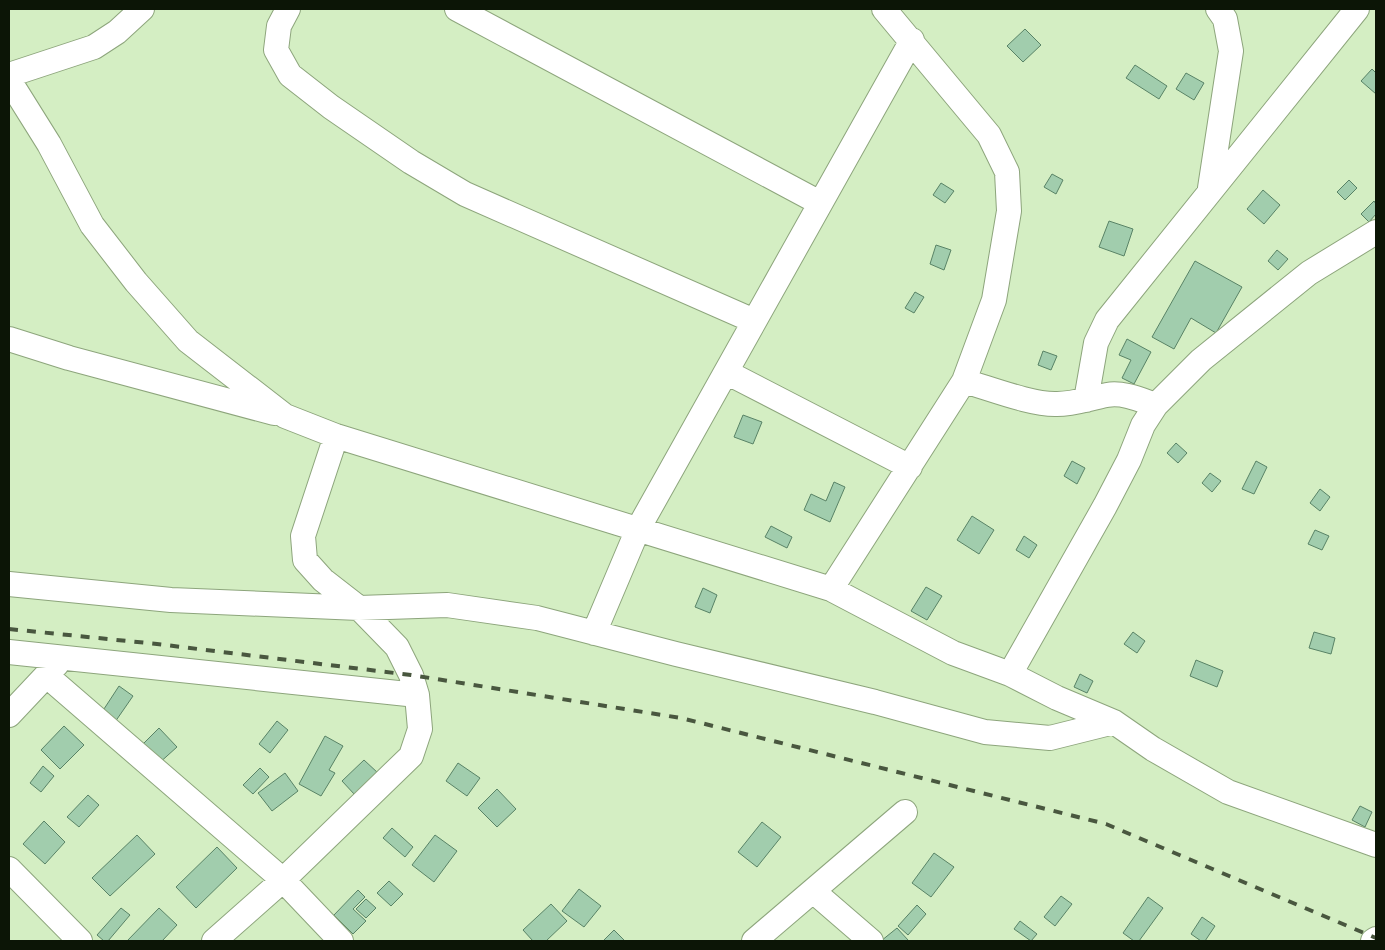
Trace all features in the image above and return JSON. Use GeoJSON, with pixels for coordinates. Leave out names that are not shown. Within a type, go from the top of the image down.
{"type":"FeatureCollection","features":[{"type":"Feature","properties":{"kind":"street"},"geometry":{"type":"LineString","coordinates":[[9,75],[94,47],[117,32],[142,9]]}},
{"type":"Feature","properties":{"kind":"street"},"geometry":{"type":"LineString","coordinates":[[288,9],[279,26],[276,50],[290,75],[331,107],[412,162],[466,194],[754,321]]}},
{"type":"Feature","properties":{"kind":"street"},"geometry":{"type":"LineString","coordinates":[[458,9],[820,203]]}},
{"type":"Feature","properties":{"kind":"street"},"geometry":{"type":"LineString","coordinates":[[831,589],[964,381],[994,300],[1009,211],[1007,172],[989,135],[912,40],[884,9]]}},
{"type":"Feature","properties":{"kind":"street"},"geometry":{"type":"LineString","coordinates":[[1210,190],[1231,51],[1225,19],[1218,9]]}},
{"type":"Feature","properties":{"kind":"street"},"geometry":{"type":"LineString","coordinates":[[1086,400],[1096,343],[1107,320],[1357,9]]}},
{"type":"Feature","properties":{"kind":"street"},"geometry":{"type":"LineString","coordinates":[[594,633],[638,529],[912,40]]}},
{"type":"Feature","properties":{"kind":"street"},"geometry":{"type":"LineString","coordinates":[[9,80],[49,144],[92,225],[136,282],[188,341],[285,416]]}},
{"type":"Feature","properties":{"kind":"street"},"geometry":{"type":"LineString","coordinates":[[1010,674],[1105,506],[1129,460],[1143,425],[1156,405],[1201,360],[1309,273],[1376,232]]}},
{"type":"Feature","properties":{"kind":"street"},"geometry":{"type":"LineString","coordinates":[[9,340],[285,416],[336,436],[831,589],[953,653],[1010,674],[1057,698],[1114,722],[1153,749],[1228,792],[1376,845]]}},
{"type":"Feature","properties":{"kind":"street"},"geometry":{"type":"LineString","coordinates":[[726,372],[910,467]]}},
{"type":"Feature","properties":{"kind":"street"},"geometry":{"type":"LineString","coordinates":[[964,381],[1039,403],[1057,404],[1086,400],[1108,394],[1131,397],[1156,405]]}},
{"type":"Feature","properties":{"kind":"street"},"geometry":{"type":"LineString","coordinates":[[214,941],[282,880],[411,756],[420,729],[416,695],[411,675],[398,647],[359,608],[323,580],[305,560],[303,536],[336,436]]}},
{"type":"Feature","properties":{"kind":"street"},"geometry":{"type":"LineString","coordinates":[[9,584],[171,600],[359,608],[447,605],[537,618],[875,702],[984,732],[1050,738],[1114,722]]}},
{"type":"Feature","properties":{"kind":"street"},"geometry":{"type":"LineString","coordinates":[[9,652],[416,695]]}},
{"type":"Feature","properties":{"kind":"street"},"geometry":{"type":"LineString","coordinates":[[9,715],[63,657]]}},
{"type":"Feature","properties":{"kind":"street"},"geometry":{"type":"LineString","coordinates":[[46,676],[282,880],[340,941]]}},
{"type":"Feature","properties":{"kind":"street"},"geometry":{"type":"LineString","coordinates":[[754,941],[905,812]]}},
{"type":"Feature","properties":{"kind":"street"},"geometry":{"type":"LineString","coordinates":[[9,869],[80,941]]}},
{"type":"Feature","properties":{"kind":"street"},"geometry":{"type":"LineString","coordinates":[[813,891],[871,941]]}},
{"type":"Feature","properties":{"kind":"building"},"geometry":{"type":"Polygon","coordinates":[[[1025,29],[1041,45],[1023,62],[1007,46],[1025,29]]]}},
{"type":"Feature","properties":{"kind":"building"},"geometry":{"type":"Polygon","coordinates":[[[1135,65],[1167,86],[1159,99],[1126,78],[1135,65]]]}},
{"type":"Feature","properties":{"kind":"building"},"geometry":{"type":"Polygon","coordinates":[[[1372,69],[1376,73],[1376,94],[1361,81],[1372,69]]]}},
{"type":"Feature","properties":{"kind":"building"},"geometry":{"type":"Polygon","coordinates":[[[1186,73],[1204,83],[1194,100],[1176,89],[1186,73]]]}},
{"type":"Feature","properties":{"kind":"building"},"geometry":{"type":"Polygon","coordinates":[[[1052,174],[1063,180],[1056,194],[1044,187],[1052,174]]]}},
{"type":"Feature","properties":{"kind":"building"},"geometry":{"type":"Polygon","coordinates":[[[1349,180],[1357,188],[1345,200],[1337,192],[1349,180]]]}},
{"type":"Feature","properties":{"kind":"building"},"geometry":{"type":"Polygon","coordinates":[[[941,183],[954,191],[945,203],[933,195],[941,183]]]}},
{"type":"Feature","properties":{"kind":"building"},"geometry":{"type":"Polygon","coordinates":[[[1263,190],[1280,205],[1264,224],[1247,209],[1263,190]]]}},
{"type":"Feature","properties":{"kind":"building"},"geometry":{"type":"Polygon","coordinates":[[[1374,201],[1376,204],[1376,214],[1369,222],[1361,214],[1374,201]]]}},
{"type":"Feature","properties":{"kind":"building"},"geometry":{"type":"Polygon","coordinates":[[[1109,221],[1133,229],[1124,256],[1099,247],[1109,221]]]}},
{"type":"Feature","properties":{"kind":"building"},"geometry":{"type":"Polygon","coordinates":[[[936,245],[951,250],[944,270],[930,264],[936,245]]]}},
{"type":"Feature","properties":{"kind":"building"},"geometry":{"type":"Polygon","coordinates":[[[1277,250],[1288,259],[1278,270],[1268,261],[1277,250]]]}},
{"type":"Feature","properties":{"kind":"building"},"geometry":{"type":"Polygon","coordinates":[[[1195,261],[1242,287],[1216,333],[1191,318],[1174,349],[1152,337],[1195,261]]]}},
{"type":"Feature","properties":{"kind":"building"},"geometry":{"type":"Polygon","coordinates":[[[915,292],[924,297],[914,313],[905,308],[915,292]]]}},
{"type":"Feature","properties":{"kind":"building"},"geometry":{"type":"Polygon","coordinates":[[[1127,339],[1151,352],[1134,384],[1122,378],[1131,360],[1119,355],[1127,339]]]}},
{"type":"Feature","properties":{"kind":"building"},"geometry":{"type":"Polygon","coordinates":[[[1043,351],[1057,356],[1051,370],[1038,365],[1043,351]]]}},
{"type":"Feature","properties":{"kind":"building"},"geometry":{"type":"Polygon","coordinates":[[[743,415],[762,422],[753,444],[734,437],[743,415]]]}},
{"type":"Feature","properties":{"kind":"building"},"geometry":{"type":"Polygon","coordinates":[[[1176,443],[1187,453],[1178,463],[1167,453],[1176,443]]]}},
{"type":"Feature","properties":{"kind":"building"},"geometry":{"type":"Polygon","coordinates":[[[1072,461],[1085,468],[1077,484],[1064,476],[1072,461]]]}},
{"type":"Feature","properties":{"kind":"building"},"geometry":{"type":"Polygon","coordinates":[[[1256,461],[1267,467],[1254,494],[1242,489],[1256,461]]]}},
{"type":"Feature","properties":{"kind":"building"},"geometry":{"type":"Polygon","coordinates":[[[1210,473],[1221,481],[1212,492],[1202,483],[1210,473]]]}},
{"type":"Feature","properties":{"kind":"building"},"geometry":{"type":"Polygon","coordinates":[[[834,482],[845,487],[830,522],[804,510],[811,494],[826,501],[834,482]]]}},
{"type":"Feature","properties":{"kind":"building"},"geometry":{"type":"Polygon","coordinates":[[[1320,489],[1330,497],[1320,511],[1310,503],[1320,489]]]}},
{"type":"Feature","properties":{"kind":"building"},"geometry":{"type":"Polygon","coordinates":[[[972,516],[994,530],[979,554],[957,540],[972,516]]]}},
{"type":"Feature","properties":{"kind":"building"},"geometry":{"type":"Polygon","coordinates":[[[771,526],[792,537],[787,548],[765,537],[771,526]]]}},
{"type":"Feature","properties":{"kind":"building"},"geometry":{"type":"Polygon","coordinates":[[[1315,530],[1329,536],[1322,550],[1308,544],[1315,530]]]}},
{"type":"Feature","properties":{"kind":"building"},"geometry":{"type":"Polygon","coordinates":[[[1024,536],[1037,545],[1029,558],[1016,550],[1024,536]]]}},
{"type":"Feature","properties":{"kind":"building"},"geometry":{"type":"Polygon","coordinates":[[[926,587],[942,596],[927,620],[911,611],[926,587]]]}},
{"type":"Feature","properties":{"kind":"building"},"geometry":{"type":"Polygon","coordinates":[[[703,588],[717,595],[710,613],[695,607],[703,588]]]}},
{"type":"Feature","properties":{"kind":"building"},"geometry":{"type":"Polygon","coordinates":[[[1133,632],[1145,641],[1137,653],[1124,644],[1133,632]]]}},
{"type":"Feature","properties":{"kind":"building"},"geometry":{"type":"Polygon","coordinates":[[[1314,632],[1335,638],[1331,654],[1309,648],[1314,632]]]}},
{"type":"Feature","properties":{"kind":"building"},"geometry":{"type":"Polygon","coordinates":[[[1196,660],[1223,671],[1217,687],[1190,676],[1196,660]]]}},
{"type":"Feature","properties":{"kind":"building"},"geometry":{"type":"Polygon","coordinates":[[[1080,674],[1093,681],[1087,693],[1074,687],[1080,674]]]}},
{"type":"Feature","properties":{"kind":"building"},"geometry":{"type":"Polygon","coordinates":[[[119,686],[133,696],[115,722],[102,712],[119,686]]]}},
{"type":"Feature","properties":{"kind":"building"},"geometry":{"type":"Polygon","coordinates":[[[277,721],[288,730],[270,753],[259,744],[277,721]]]}},
{"type":"Feature","properties":{"kind":"building"},"geometry":{"type":"Polygon","coordinates":[[[64,726],[84,745],[60,769],[41,750],[64,726]]]}},
{"type":"Feature","properties":{"kind":"building"},"geometry":{"type":"Polygon","coordinates":[[[159,728],[177,747],[157,765],[140,747],[159,728]]]}},
{"type":"Feature","properties":{"kind":"building"},"geometry":{"type":"Polygon","coordinates":[[[325,736],[343,746],[329,770],[335,773],[321,796],[299,784],[325,736]]]}},
{"type":"Feature","properties":{"kind":"building"},"geometry":{"type":"Polygon","coordinates":[[[364,760],[378,773],[355,795],[342,781],[364,760]]]}},
{"type":"Feature","properties":{"kind":"building"},"geometry":{"type":"Polygon","coordinates":[[[458,763],[480,778],[467,796],[446,781],[458,763]]]}},
{"type":"Feature","properties":{"kind":"building"},"geometry":{"type":"Polygon","coordinates":[[[43,766],[54,776],[41,792],[30,783],[43,766]]]}},
{"type":"Feature","properties":{"kind":"building"},"geometry":{"type":"Polygon","coordinates":[[[260,768],[269,777],[253,794],[243,785],[260,768]]]}},
{"type":"Feature","properties":{"kind":"building"},"geometry":{"type":"Polygon","coordinates":[[[285,773],[298,791],[272,811],[258,793],[285,773]]]}},
{"type":"Feature","properties":{"kind":"building"},"geometry":{"type":"Polygon","coordinates":[[[497,789],[516,809],[497,827],[478,808],[497,789]]]}},
{"type":"Feature","properties":{"kind":"building"},"geometry":{"type":"Polygon","coordinates":[[[88,795],[99,805],[79,827],[67,817],[88,795]]]}},
{"type":"Feature","properties":{"kind":"building"},"geometry":{"type":"Polygon","coordinates":[[[1360,806],[1372,812],[1365,827],[1352,820],[1360,806]]]}},
{"type":"Feature","properties":{"kind":"building"},"geometry":{"type":"Polygon","coordinates":[[[44,821],[65,842],[45,864],[23,844],[44,821]]]}},
{"type":"Feature","properties":{"kind":"building"},"geometry":{"type":"Polygon","coordinates":[[[762,822],[781,837],[757,867],[738,852],[762,822]]]}},
{"type":"Feature","properties":{"kind":"building"},"geometry":{"type":"Polygon","coordinates":[[[392,828],[413,847],[405,857],[383,838],[392,828]]]}},
{"type":"Feature","properties":{"kind":"building"},"geometry":{"type":"Polygon","coordinates":[[[137,835],[155,854],[110,896],[92,878],[137,835]]]}},
{"type":"Feature","properties":{"kind":"building"},"geometry":{"type":"Polygon","coordinates":[[[435,835],[457,851],[434,882],[412,865],[435,835]]]}},
{"type":"Feature","properties":{"kind":"building"},"geometry":{"type":"Polygon","coordinates":[[[217,847],[237,868],[196,908],[176,887],[217,847]]]}},
{"type":"Feature","properties":{"kind":"building"},"geometry":{"type":"Polygon","coordinates":[[[934,853],[954,867],[931,897],[912,883],[934,853]]]}},
{"type":"Feature","properties":{"kind":"building"},"geometry":{"type":"Polygon","coordinates":[[[389,881],[403,894],[391,906],[377,893],[389,881]]]}},
{"type":"Feature","properties":{"kind":"building"},"geometry":{"type":"Polygon","coordinates":[[[579,889],[601,906],[584,927],[562,911],[579,889]]]}},
{"type":"Feature","properties":{"kind":"building"},"geometry":{"type":"Polygon","coordinates":[[[358,890],[365,897],[353,909],[366,921],[353,934],[334,915],[358,890]]]}},
{"type":"Feature","properties":{"kind":"building"},"geometry":{"type":"Polygon","coordinates":[[[1061,896],[1072,904],[1055,926],[1044,917],[1061,896]]]}},
{"type":"Feature","properties":{"kind":"building"},"geometry":{"type":"Polygon","coordinates":[[[1148,897],[1163,908],[1139,941],[1134,941],[1123,933],[1148,897]]]}},
{"type":"Feature","properties":{"kind":"building"},"geometry":{"type":"Polygon","coordinates":[[[366,899],[376,908],[366,918],[356,909],[366,899]]]}},
{"type":"Feature","properties":{"kind":"building"},"geometry":{"type":"Polygon","coordinates":[[[551,904],[567,921],[546,941],[533,941],[523,930],[551,904]]]}},
{"type":"Feature","properties":{"kind":"building"},"geometry":{"type":"Polygon","coordinates":[[[917,905],[926,914],[908,935],[898,926],[917,905]]]}},
{"type":"Feature","properties":{"kind":"building"},"geometry":{"type":"Polygon","coordinates":[[[121,908],[130,915],[108,941],[104,941],[97,935],[121,908]]]}},
{"type":"Feature","properties":{"kind":"building"},"geometry":{"type":"Polygon","coordinates":[[[159,908],[177,925],[162,941],[127,941],[159,908]]]}},
{"type":"Feature","properties":{"kind":"building"},"geometry":{"type":"Polygon","coordinates":[[[1202,917],[1215,926],[1205,941],[1201,941],[1191,934],[1202,917]]]}},
{"type":"Feature","properties":{"kind":"building"},"geometry":{"type":"Polygon","coordinates":[[[1020,921],[1037,934],[1031,941],[1014,929],[1020,921]]]}},
{"type":"Feature","properties":{"kind":"building"},"geometry":{"type":"Polygon","coordinates":[[[897,928],[907,941],[881,941],[897,928]]]}},
{"type":"Feature","properties":{"kind":"building"},"geometry":{"type":"Polygon","coordinates":[[[614,930],[625,941],[603,941],[614,930]]]}},
{"type":"Feature","properties":{"kind":"railway"},"geometry":{"type":"LineString","coordinates":[[9,629],[157,644],[411,675],[681,718],[1106,824],[1376,938]]}}]}
